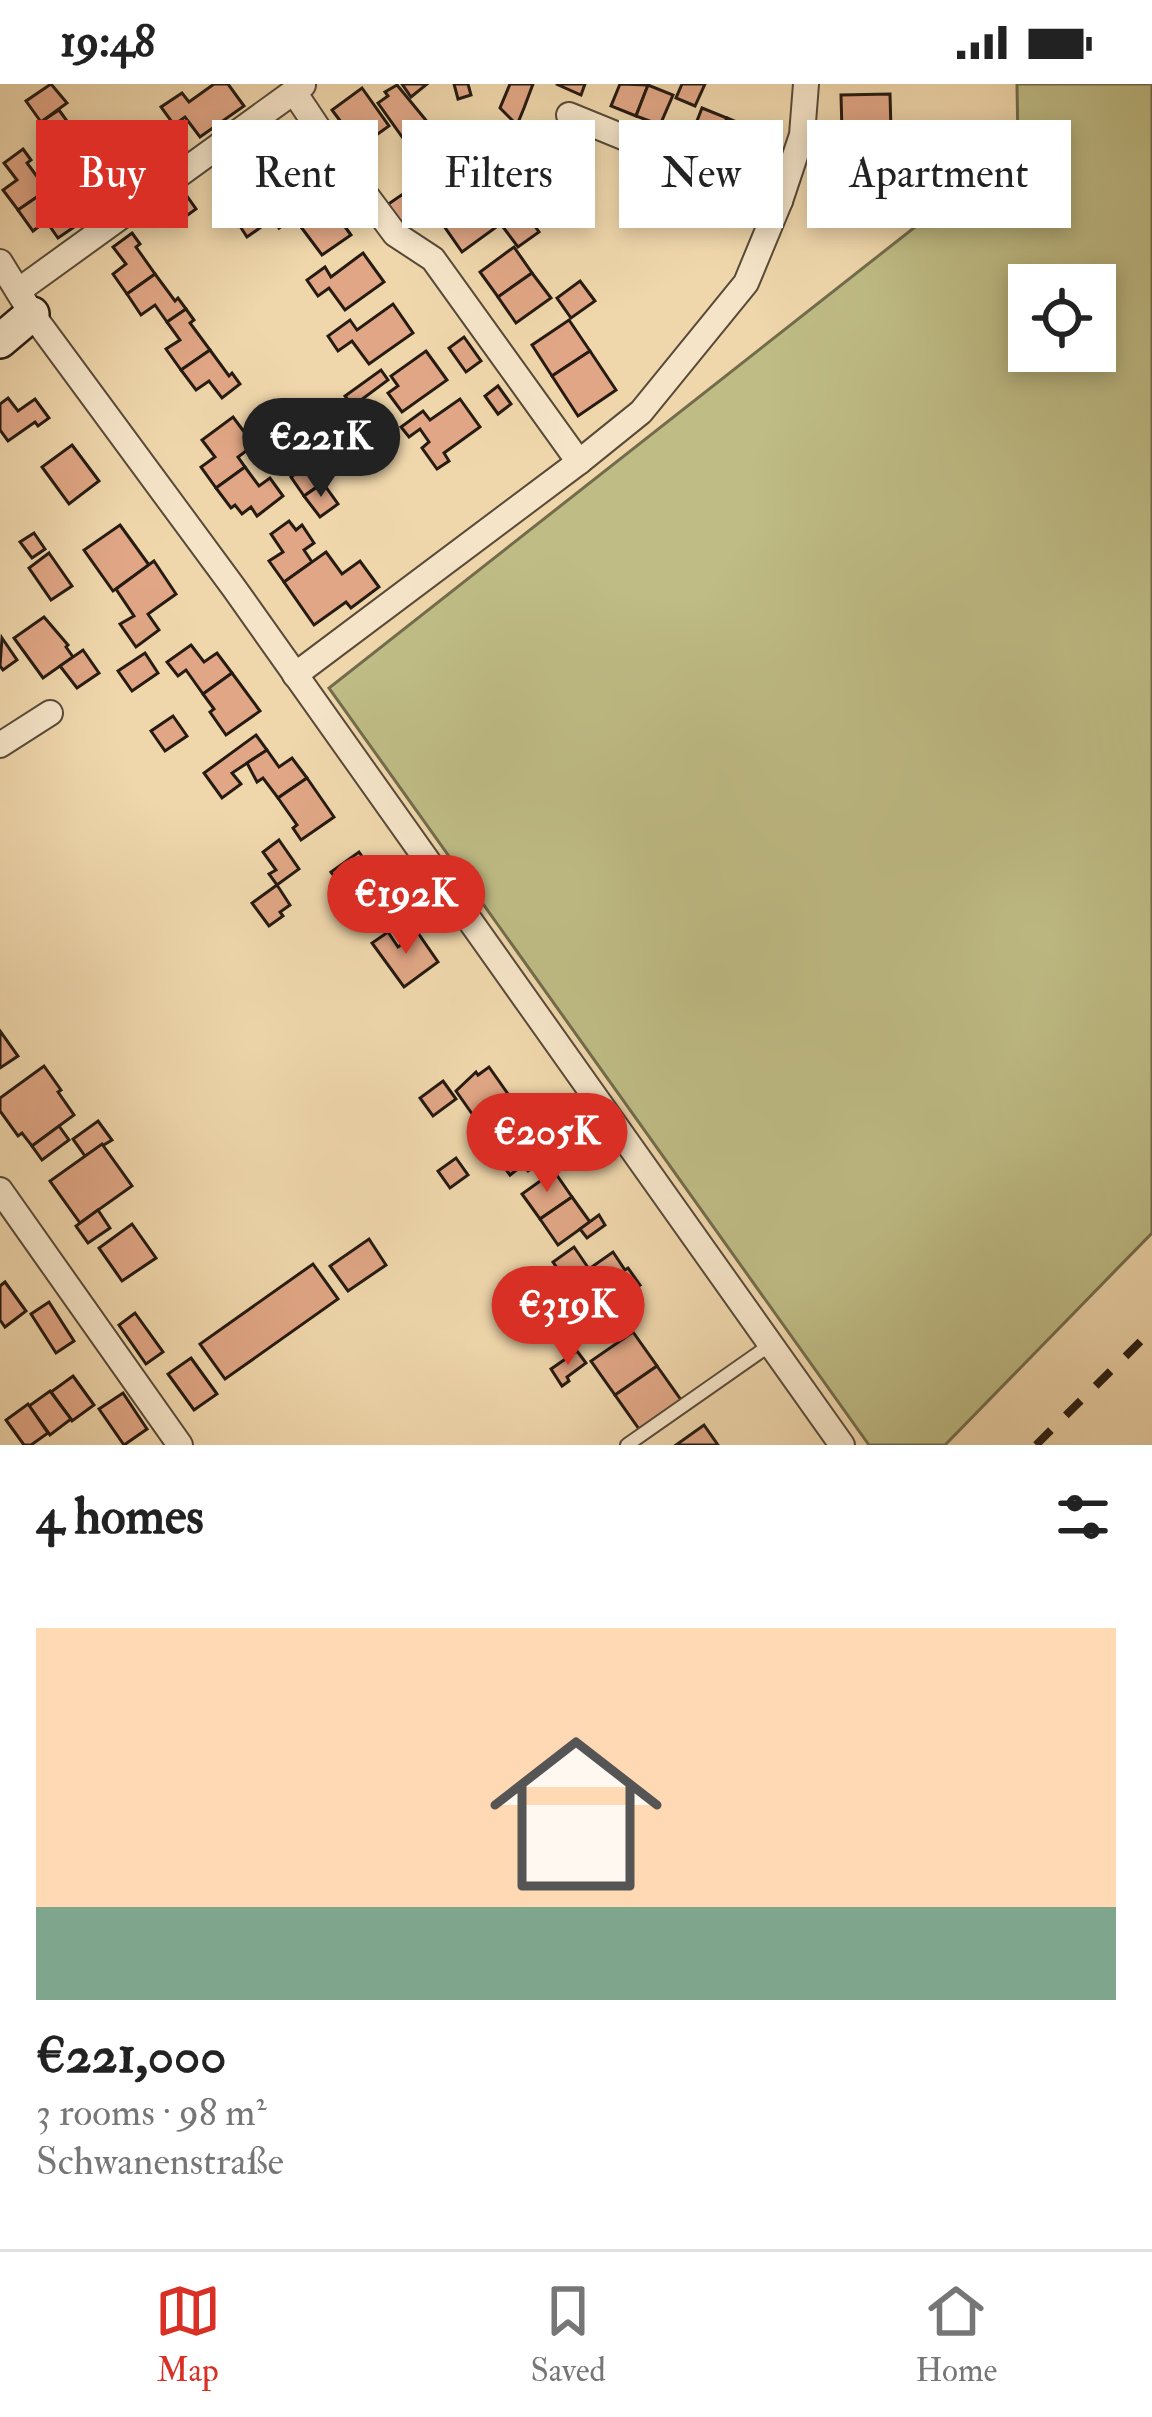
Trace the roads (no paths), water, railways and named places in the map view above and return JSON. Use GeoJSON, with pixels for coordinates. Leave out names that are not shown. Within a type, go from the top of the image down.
{"type":"FeatureCollection","features":[{"type":"Feature","properties":{"kind":"street"},"geometry":{"type":"LineString","coordinates":[[783,192],[802,135],[806,84]]}},
{"type":"Feature","properties":{"kind":"street"},"geometry":{"type":"LineString","coordinates":[[0,341],[25,303],[289,89],[395,234],[433,259],[579,461]]}},
{"type":"Feature","properties":{"kind":"street"},"geometry":{"type":"LineString","coordinates":[[568,115],[619,136]]}},
{"type":"Feature","properties":{"kind":"street"},"geometry":{"type":"LineString","coordinates":[[295,675],[641,412],[746,283],[769,228]]}},
{"type":"Feature","properties":{"kind":"street"},"geometry":{"type":"LineString","coordinates":[[0,262],[842,1445]]}},
{"type":"Feature","properties":{"kind":"street"},"geometry":{"type":"LineString","coordinates":[[0,745],[50,713]]}},
{"type":"Feature","properties":{"kind":"street"},"geometry":{"type":"LineString","coordinates":[[0,1190],[180,1445]]}},
{"type":"Feature","properties":{"kind":"lane"},"geometry":{"type":"LineString","coordinates":[[627,1445],[770,1345]]}},
{"type":"Feature","properties":{"kind":"railway"},"geometry":{"type":"LineString","coordinates":[[1036,1445],[1152,1330]]}}]}
